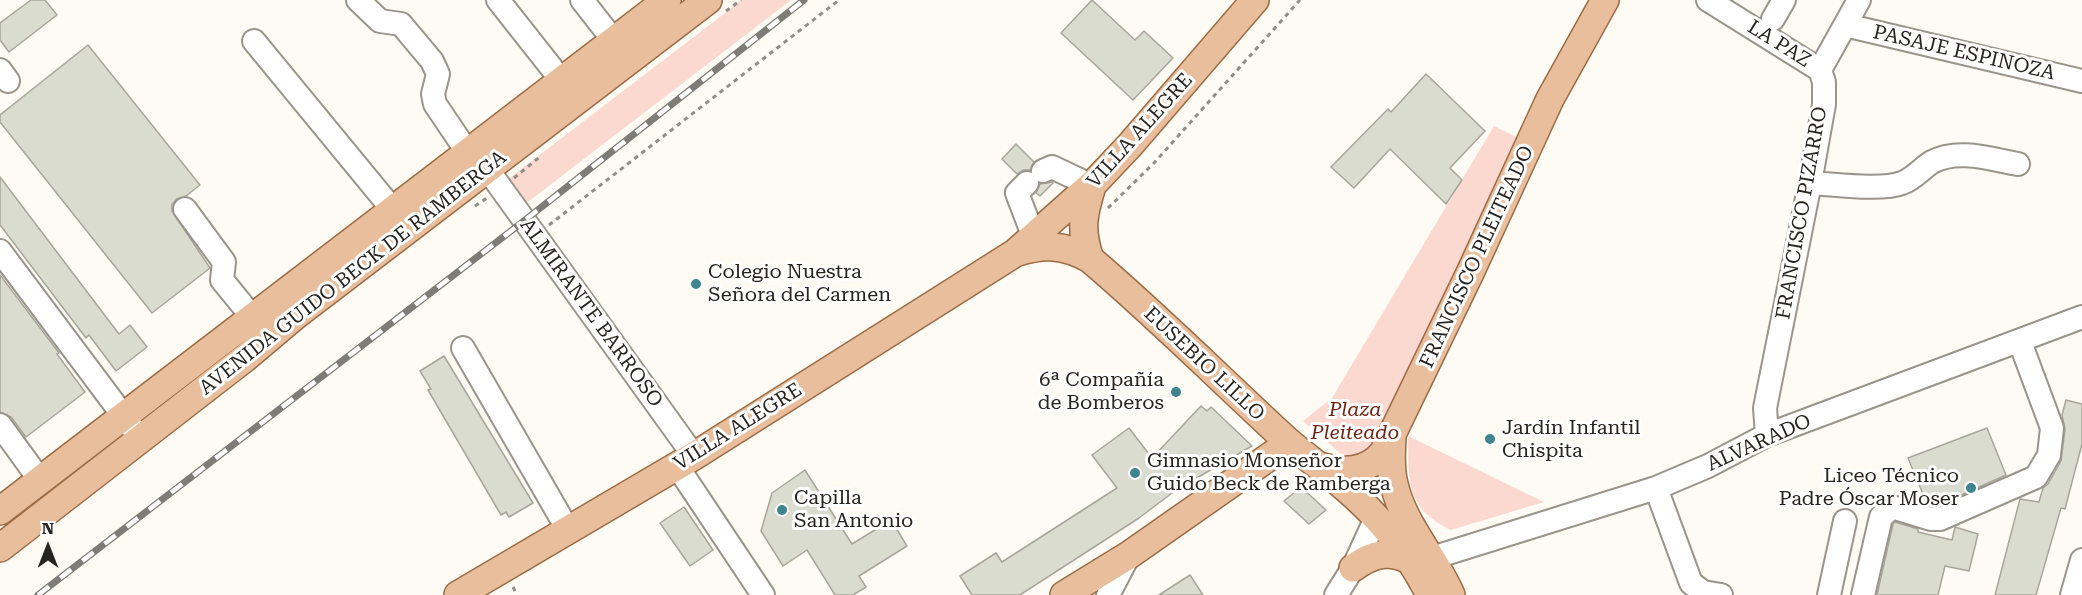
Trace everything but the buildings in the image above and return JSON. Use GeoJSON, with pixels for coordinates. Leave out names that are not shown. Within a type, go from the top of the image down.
{"type":"FeatureCollection","features":[{"type":"Feature","properties":{"kind":"main road","name":"AVENIDA GUIDO BECK DE RAMBERGA"},"geometry":{"type":"LineString","coordinates":[[0,511],[393,210],[485,154],[492,135],[667,0]]}},
{"type":"Feature","properties":{"kind":"main road","name":"AVENIDA GUIDO BECK DE RAMBERGA"},"geometry":{"type":"LineString","coordinates":[[0,548],[324,294],[469,163],[708,0]]}},
{"type":"Feature","properties":{"kind":"main road","name":"VILLA ALEGRE"},"geometry":{"type":"LineString","coordinates":[[458,595],[686,461],[1024,244],[1092,186],[1255,0]]}},
{"type":"Feature","properties":{"kind":"main road","name":"FRANCISCO PLEITEADO"},"geometry":{"type":"LineString","coordinates":[[1319,466],[1339,470],[1359,470],[1367,467],[1379,458],[1392,438],[1550,99],[1605,0]]}},
{"type":"Feature","properties":{"kind":"main road"},"geometry":{"type":"LineString","coordinates":[[1090,259],[1083,231],[1083,213],[1092,186]]}},
{"type":"Feature","properties":{"kind":"main road","name":"VILLA ALEGRE"},"geometry":{"type":"LineString","coordinates":[[1024,244],[1034,247],[1064,248],[1090,259]]}},
{"type":"Feature","properties":{"kind":"main road","name":"EUSEBIO LILLO"},"geometry":{"type":"LineString","coordinates":[[1090,259],[1289,443],[1353,494],[1421,560]]}},
{"type":"Feature","properties":{"kind":"main road"},"geometry":{"type":"LineString","coordinates":[[1392,438],[1392,473],[1395,491],[1421,560],[1430,595]]}},
{"type":"Feature","properties":{"kind":"main road"},"geometry":{"type":"LineString","coordinates":[[1064,595],[1129,555],[1289,443]]}},
{"type":"Feature","properties":{"kind":"main road"},"geometry":{"type":"LineString","coordinates":[[1353,568],[1371,556],[1379,554],[1421,560],[1451,595]]}},
{"type":"Feature","properties":{"kind":"street","name":"ALMIRANTE BARROSO"},"geometry":{"type":"LineString","coordinates":[[358,0],[380,21],[401,24],[432,61],[438,74],[434,94],[435,105],[469,163],[536,235],[686,461],[763,595]]}},
{"type":"Feature","properties":{"kind":"street"},"geometry":{"type":"LineString","coordinates":[[498,0],[562,81]]}},
{"type":"Feature","properties":{"kind":"street"},"geometry":{"type":"LineString","coordinates":[[582,0],[614,41]]}},
{"type":"Feature","properties":{"kind":"street","name":"LA PAZ"},"geometry":{"type":"LineString","coordinates":[[1708,0],[1820,70]]}},
{"type":"Feature","properties":{"kind":"street"},"geometry":{"type":"LineString","coordinates":[[1820,70],[1859,0]]}},
{"type":"Feature","properties":{"kind":"street","name":"PASAJE ESPINOZA"},"geometry":{"type":"LineString","coordinates":[[1845,25],[2082,81]]}},
{"type":"Feature","properties":{"kind":"street"},"geometry":{"type":"LineString","coordinates":[[254,41],[393,210]]}},
{"type":"Feature","properties":{"kind":"street","name":"FRANCISCO PIZARRO"},"geometry":{"type":"LineString","coordinates":[[1767,435],[1765,408],[1824,104],[1824,82],[1820,70]]}},
{"type":"Feature","properties":{"kind":"street"},"geometry":{"type":"LineString","coordinates":[[1810,183],[1872,186],[1901,183],[1943,156],[1963,155],[2018,164]]}},
{"type":"Feature","properties":{"kind":"street"},"geometry":{"type":"LineString","coordinates":[[1024,244],[1017,193],[1035,177],[1052,167],[1092,186]]}},
{"type":"Feature","properties":{"kind":"street"},"geometry":{"type":"LineString","coordinates":[[185,209],[224,262],[222,280],[253,318]]}},
{"type":"Feature","properties":{"kind":"street"},"geometry":{"type":"LineString","coordinates":[[0,251],[140,438]]}},
{"type":"Feature","properties":{"kind":"street","name":"ALVARADO"},"geometry":{"type":"LineString","coordinates":[[1421,560],[1656,488],[1708,466],[1767,435],[2082,318]]}},
{"type":"Feature","properties":{"kind":"street"},"geometry":{"type":"LineString","coordinates":[[1863,595],[1881,517],[1886,511],[1892,507],[1931,519],[1940,519],[2036,477],[2044,466],[2049,455],[2052,428],[2020,342]]}},
{"type":"Feature","properties":{"kind":"street"},"geometry":{"type":"LineString","coordinates":[[462,348],[568,530]]}},
{"type":"Feature","properties":{"kind":"street"},"geometry":{"type":"LineString","coordinates":[[0,425],[40,480]]}},
{"type":"Feature","properties":{"kind":"street"},"geometry":{"type":"LineString","coordinates":[[1656,488],[1691,583],[1703,591],[1721,595]]}},
{"type":"Feature","properties":{"kind":"street"},"geometry":{"type":"LineString","coordinates":[[1336,595],[1353,568],[1376,518]]}},
{"type":"Feature","properties":{"kind":"street"},"geometry":{"type":"LineString","coordinates":[[1829,595],[1845,521]]}},
{"type":"Feature","properties":{"kind":"street"},"geometry":{"type":"LineString","coordinates":[[1108,595],[1129,555]]}},
{"type":"Feature","properties":{"kind":"street"},"geometry":{"type":"LineString","coordinates":[[2072,595],[2082,560]]}},
{"type":"Feature","properties":{"kind":"path"},"geometry":{"type":"LineString","coordinates":[[536,235],[839,0]]}},
{"type":"Feature","properties":{"kind":"path"},"geometry":{"type":"LineString","coordinates":[[1103,213],[1154,163],[1300,0]]}},
{"type":"Feature","properties":{"kind":"green space"},"geometry":{"type":"Polygon","coordinates":[[[742,0],[791,0],[520,208],[503,183],[742,0]]]}},
{"type":"Feature","properties":{"kind":"green space","name":"Plaza Pleiteado"},"geometry":{"type":"Polygon","coordinates":[[[1494,126],[1522,140],[1384,438],[1355,458],[1340,453],[1303,421],[1332,398],[1494,126]]]}},
{"type":"Feature","properties":{"kind":"green space"},"geometry":{"type":"Polygon","coordinates":[[[1408,436],[1544,502],[1451,530],[1425,512],[1417,502],[1410,480],[1408,436]]]}},
{"type":"Feature","properties":{"kind":"railway"},"geometry":{"type":"LineString","coordinates":[[38,595],[520,224],[804,0]]}},
{"type":"Feature","properties":{"kind":"place","name":"Colegio Nuestra Señora del Carmen"},"geometry":{"type":"Point","coordinates":[696,284]}},
{"type":"Feature","properties":{"kind":"place","name":"6ª Compañía de Bomberos"},"geometry":{"type":"Point","coordinates":[1176,392]}},
{"type":"Feature","properties":{"kind":"place","name":"Jardín Infantil Chispita"},"geometry":{"type":"Point","coordinates":[1490,439]}},
{"type":"Feature","properties":{"kind":"place","name":"Gimnasio Monseñor Guido Beck de Ramberga"},"geometry":{"type":"Point","coordinates":[1135,473]}},
{"type":"Feature","properties":{"kind":"place","name":"Liceo Técnico Padre Óscar Moser"},"geometry":{"type":"Point","coordinates":[1971,488]}},
{"type":"Feature","properties":{"kind":"place","name":"Capilla San Antonio"},"geometry":{"type":"Point","coordinates":[782,510]}}]}
